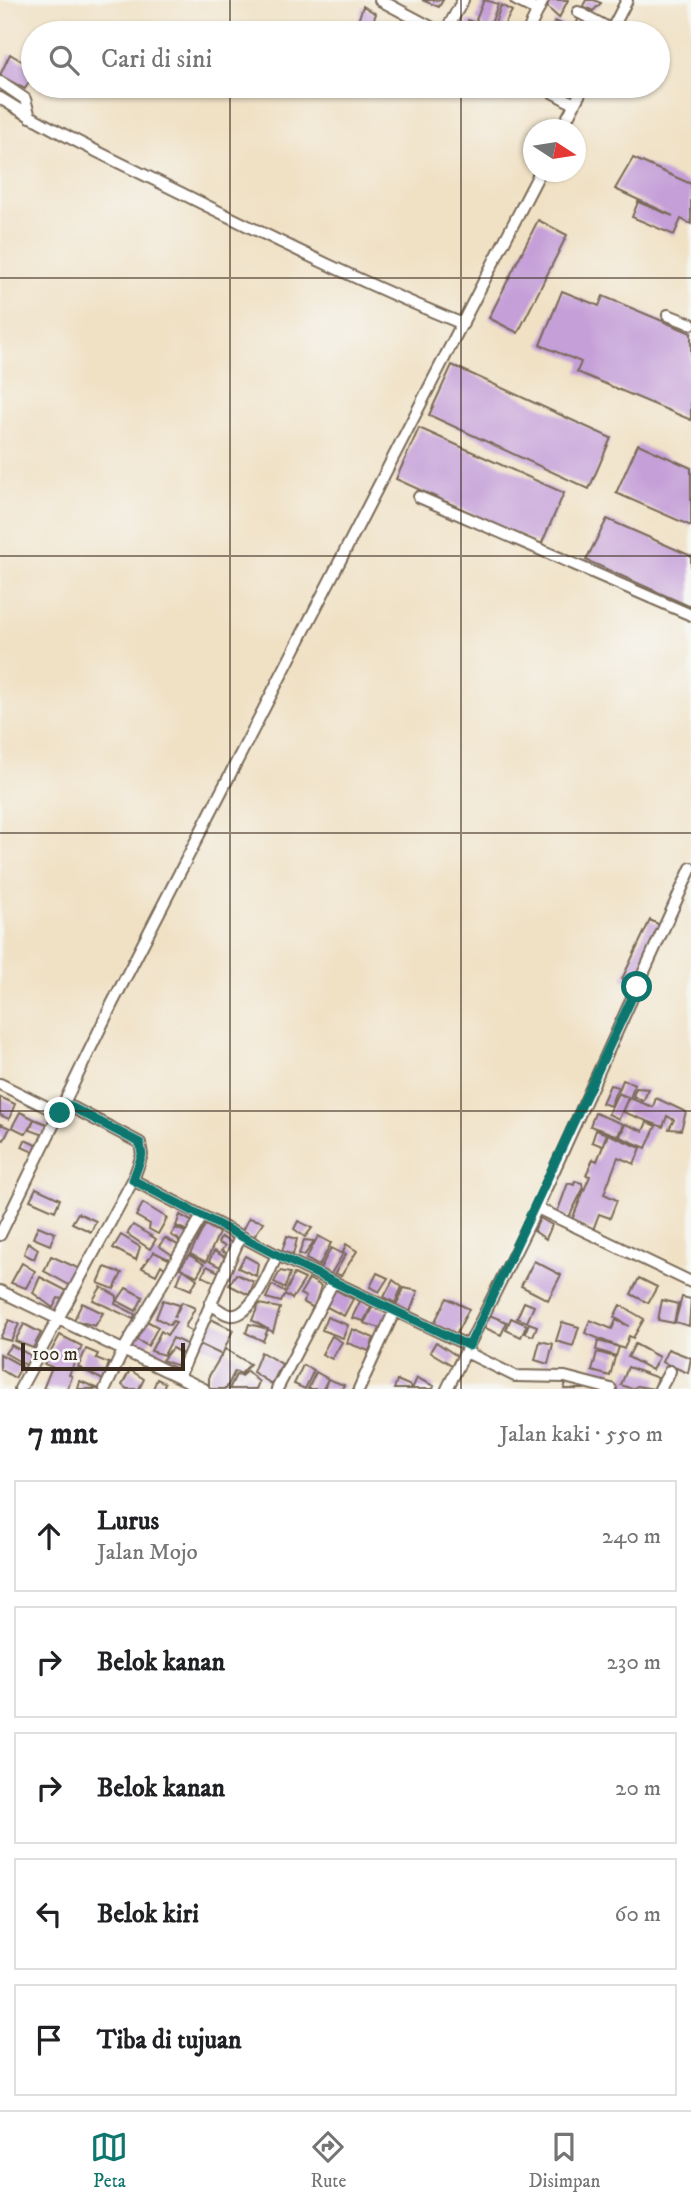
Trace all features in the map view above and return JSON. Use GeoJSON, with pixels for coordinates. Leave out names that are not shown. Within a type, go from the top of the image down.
{"type":"FeatureCollection","features":[{"type":"Feature","properties":{"kind":"street"},"geometry":{"type":"LineString","coordinates":[[380,0],[421,21]]}},
{"type":"Feature","properties":{"kind":"street"},"geometry":{"type":"LineString","coordinates":[[401,11],[408,0]]}},
{"type":"Feature","properties":{"kind":"street"},"geometry":{"type":"LineString","coordinates":[[451,21],[463,0]]}},
{"type":"Feature","properties":{"kind":"street"},"geometry":{"type":"LineString","coordinates":[[516,0],[540,5],[533,21]]}},
{"type":"Feature","properties":{"kind":"street"},"geometry":{"type":"LineString","coordinates":[[616,21],[627,0]]}},
{"type":"Feature","properties":{"kind":"street"},"geometry":{"type":"LineString","coordinates":[[578,12],[593,21]]}},
{"type":"Feature","properties":{"kind":"street"},"geometry":{"type":"LineString","coordinates":[[0,82],[21,96]]}},
{"type":"Feature","properties":{"kind":"street"},"geometry":{"type":"LineString","coordinates":[[0,98],[52,130],[289,246],[408,302],[463,324]]}},
{"type":"Feature","properties":{"kind":"street"},"geometry":{"type":"LineString","coordinates":[[24,98],[30,117]]}},
{"type":"Feature","properties":{"kind":"street"},"geometry":{"type":"LineString","coordinates":[[564,98],[575,104]]}},
{"type":"Feature","properties":{"kind":"street"},"geometry":{"type":"LineString","coordinates":[[567,119],[578,98]]}},
{"type":"Feature","properties":{"kind":"street"},"geometry":{"type":"LineString","coordinates":[[0,1236],[4,1217],[535,182]]}},
{"type":"Feature","properties":{"kind":"street"},"geometry":{"type":"LineString","coordinates":[[668,314],[691,324]]}},
{"type":"Feature","properties":{"kind":"street"},"geometry":{"type":"LineString","coordinates":[[419,497],[691,615]]}},
{"type":"Feature","properties":{"kind":"street"},"geometry":{"type":"LineString","coordinates":[[447,1389],[537,1208],[691,868]]}},
{"type":"Feature","properties":{"kind":"street"},"geometry":{"type":"LineString","coordinates":[[0,1084],[140,1143],[142,1155],[133,1180],[60,1320],[20,1389]]}},
{"type":"Feature","properties":{"kind":"street"},"geometry":{"type":"LineString","coordinates":[[133,1180],[240,1237],[468,1349],[515,1376],[565,1377],[611,1389]]}},
{"type":"Feature","properties":{"kind":"street"},"geometry":{"type":"LineString","coordinates":[[537,1208],[691,1282]]}},
{"type":"Feature","properties":{"kind":"street"},"geometry":{"type":"LineString","coordinates":[[105,1389],[124,1349],[202,1216]]}},
{"type":"Feature","properties":{"kind":"street"},"geometry":{"type":"LineString","coordinates":[[179,1377],[240,1237]]}},
{"type":"Feature","properties":{"kind":"street"},"geometry":{"type":"LineString","coordinates":[[210,1304],[229,1315],[239,1314],[259,1292],[277,1255]]}},
{"type":"Feature","properties":{"kind":"street"},"geometry":{"type":"LineString","coordinates":[[277,1389],[333,1282]]}},
{"type":"Feature","properties":{"kind":"street"},"geometry":{"type":"LineString","coordinates":[[0,1291],[124,1349],[197,1387]]}},
{"type":"Feature","properties":{"kind":"street"},"geometry":{"type":"LineString","coordinates":[[359,1389],[394,1312]]}},
{"type":"Feature","properties":{"kind":"street"},"geometry":{"type":"LineString","coordinates":[[660,1389],[670,1371]]}},
{"type":"Feature","properties":{"kind":"street"},"geometry":{"type":"LineString","coordinates":[[514,1389],[515,1376]]}},
{"type":"Feature","properties":{"kind":"building"},"geometry":{"type":"Polygon","coordinates":[[[422,0],[443,0],[439,7],[422,0]]]}},
{"type":"Feature","properties":{"kind":"building"},"geometry":{"type":"Polygon","coordinates":[[[484,0],[498,4],[492,21],[476,20],[484,0]]]}},
{"type":"Feature","properties":{"kind":"building"},"geometry":{"type":"Polygon","coordinates":[[[549,0],[568,0],[559,18],[547,7],[549,0]]]}},
{"type":"Feature","properties":{"kind":"building"},"geometry":{"type":"Polygon","coordinates":[[[586,0],[601,3],[593,11],[583,6],[586,0]]]}},
{"type":"Feature","properties":{"kind":"building"},"geometry":{"type":"Polygon","coordinates":[[[501,5],[512,11],[507,21],[496,21],[501,5]]]}},
{"type":"Feature","properties":{"kind":"building"},"geometry":{"type":"Polygon","coordinates":[[[363,6],[376,14],[373,21],[358,21],[363,6]]]}},
{"type":"Feature","properties":{"kind":"building"},"geometry":{"type":"Polygon","coordinates":[[[579,16],[590,21],[578,21],[579,16]]]}},
{"type":"Feature","properties":{"kind":"building"},"geometry":{"type":"Polygon","coordinates":[[[10,54],[21,61],[21,87],[0,75],[10,54]]]}},
{"type":"Feature","properties":{"kind":"building"},"geometry":{"type":"Polygon","coordinates":[[[633,158],[691,184],[691,224],[681,219],[674,235],[632,217],[638,202],[673,216],[615,189],[633,158]]]}},
{"type":"Feature","properties":{"kind":"building"},"geometry":{"type":"Polygon","coordinates":[[[538,220],[567,235],[518,333],[489,318],[538,220]]]}},
{"type":"Feature","properties":{"kind":"building"},"geometry":{"type":"Polygon","coordinates":[[[562,291],[599,306],[603,296],[691,333],[691,420],[577,372],[581,362],[540,345],[562,291]]]}},
{"type":"Feature","properties":{"kind":"building"},"geometry":{"type":"Polygon","coordinates":[[[452,365],[611,438],[589,489],[429,415],[452,365]]]}},
{"type":"Feature","properties":{"kind":"building"},"geometry":{"type":"Polygon","coordinates":[[[419,428],[564,493],[541,545],[396,479],[419,428]]]}},
{"type":"Feature","properties":{"kind":"building"},"geometry":{"type":"Polygon","coordinates":[[[638,444],[691,468],[691,526],[616,493],[638,444]]]}},
{"type":"Feature","properties":{"kind":"building"},"geometry":{"type":"Polygon","coordinates":[[[607,519],[691,556],[691,607],[586,560],[607,519]]]}},
{"type":"Feature","properties":{"kind":"building"},"geometry":{"type":"Polygon","coordinates":[[[650,920],[662,926],[634,984],[622,979],[650,920]]]}},
{"type":"Feature","properties":{"kind":"building"},"geometry":{"type":"Polygon","coordinates":[[[623,1080],[635,1084],[630,1098],[618,1093],[623,1080]]]}},
{"type":"Feature","properties":{"kind":"building"},"geometry":{"type":"Polygon","coordinates":[[[610,1085],[618,1087],[610,1106],[602,1103],[610,1085]]]}},
{"type":"Feature","properties":{"kind":"building"},"geometry":{"type":"Polygon","coordinates":[[[636,1088],[649,1089],[643,1101],[633,1096],[636,1088]]]}},
{"type":"Feature","properties":{"kind":"building"},"geometry":{"type":"Polygon","coordinates":[[[618,1093],[628,1098],[619,1119],[608,1114],[618,1093]]]}},
{"type":"Feature","properties":{"kind":"building"},"geometry":{"type":"Polygon","coordinates":[[[0,1097],[15,1104],[9,1119],[0,1115],[0,1097]]]}},
{"type":"Feature","properties":{"kind":"building"},"geometry":{"type":"Polygon","coordinates":[[[629,1098],[653,1107],[656,1098],[686,1112],[681,1130],[669,1129],[674,1120],[667,1116],[663,1127],[623,1112],[629,1098]]]}},
{"type":"Feature","properties":{"kind":"building"},"geometry":{"type":"Polygon","coordinates":[[[20,1112],[34,1119],[26,1134],[12,1127],[20,1112]]]}},
{"type":"Feature","properties":{"kind":"building"},"geometry":{"type":"Polygon","coordinates":[[[595,1113],[623,1124],[618,1136],[590,1126],[595,1113]]]}},
{"type":"Feature","properties":{"kind":"building"},"geometry":{"type":"Polygon","coordinates":[[[34,1119],[49,1125],[44,1135],[30,1130],[34,1119]]]}},
{"type":"Feature","properties":{"kind":"building"},"geometry":{"type":"Polygon","coordinates":[[[647,1122],[656,1126],[646,1148],[620,1137],[625,1124],[643,1131],[647,1122]]]}},
{"type":"Feature","properties":{"kind":"building"},"geometry":{"type":"Polygon","coordinates":[[[0,1124],[10,1128],[4,1140],[0,1138],[0,1124]]]}},
{"type":"Feature","properties":{"kind":"building"},"geometry":{"type":"Polygon","coordinates":[[[596,1130],[607,1134],[602,1146],[592,1142],[596,1130]]]}},
{"type":"Feature","properties":{"kind":"building"},"geometry":{"type":"Polygon","coordinates":[[[608,1134],[641,1148],[634,1164],[618,1157],[604,1194],[617,1200],[610,1218],[599,1214],[593,1230],[571,1222],[590,1176],[586,1175],[593,1159],[597,1161],[608,1134]]]}},
{"type":"Feature","properties":{"kind":"building"},"geometry":{"type":"Polygon","coordinates":[[[25,1140],[38,1146],[35,1153],[22,1147],[25,1140]]]}},
{"type":"Feature","properties":{"kind":"building"},"geometry":{"type":"Polygon","coordinates":[[[575,1181],[582,1183],[583,1189],[569,1217],[557,1213],[568,1183],[574,1185],[575,1181]]]}},
{"type":"Feature","properties":{"kind":"building"},"geometry":{"type":"Polygon","coordinates":[[[36,1188],[60,1199],[55,1211],[30,1200],[36,1188]]]}},
{"type":"Feature","properties":{"kind":"building"},"geometry":{"type":"Polygon","coordinates":[[[143,1203],[167,1218],[158,1234],[149,1229],[150,1224],[136,1216],[143,1203]]]}},
{"type":"Feature","properties":{"kind":"building"},"geometry":{"type":"Polygon","coordinates":[[[78,1213],[96,1221],[91,1232],[72,1223],[78,1213]]]}},
{"type":"Feature","properties":{"kind":"building"},"geometry":{"type":"Polygon","coordinates":[[[180,1215],[195,1223],[190,1232],[176,1226],[180,1215]]]}},
{"type":"Feature","properties":{"kind":"building"},"geometry":{"type":"Polygon","coordinates":[[[249,1218],[264,1222],[252,1239],[240,1234],[249,1218]]]}},
{"type":"Feature","properties":{"kind":"building"},"geometry":{"type":"Polygon","coordinates":[[[540,1218],[552,1225],[546,1239],[534,1231],[540,1218]]]}},
{"type":"Feature","properties":{"kind":"building"},"geometry":{"type":"Polygon","coordinates":[[[298,1221],[312,1228],[305,1237],[294,1229],[298,1221]]]}},
{"type":"Feature","properties":{"kind":"building"},"geometry":{"type":"Polygon","coordinates":[[[133,1225],[156,1239],[150,1249],[127,1234],[133,1225]]]}},
{"type":"Feature","properties":{"kind":"building"},"geometry":{"type":"Polygon","coordinates":[[[205,1225],[219,1233],[206,1262],[190,1254],[205,1225]]]}},
{"type":"Feature","properties":{"kind":"building"},"geometry":{"type":"Polygon","coordinates":[[[38,1226],[55,1233],[50,1245],[33,1238],[38,1226]]]}},
{"type":"Feature","properties":{"kind":"building"},"geometry":{"type":"Polygon","coordinates":[[[176,1228],[189,1234],[181,1246],[178,1239],[171,1235],[176,1228]]]}},
{"type":"Feature","properties":{"kind":"building"},"geometry":{"type":"Polygon","coordinates":[[[121,1235],[140,1247],[136,1260],[113,1248],[121,1235]]]}},
{"type":"Feature","properties":{"kind":"building"},"geometry":{"type":"Polygon","coordinates":[[[287,1236],[297,1239],[293,1255],[282,1251],[287,1236]]]}},
{"type":"Feature","properties":{"kind":"building"},"geometry":{"type":"Polygon","coordinates":[[[318,1236],[331,1243],[319,1266],[306,1259],[318,1236]]]}},
{"type":"Feature","properties":{"kind":"building"},"geometry":{"type":"Polygon","coordinates":[[[221,1237],[234,1244],[228,1254],[221,1251],[225,1246],[218,1243],[221,1237]]]}},
{"type":"Feature","properties":{"kind":"building"},"geometry":{"type":"Polygon","coordinates":[[[165,1238],[178,1245],[174,1256],[159,1246],[165,1238]]]}},
{"type":"Feature","properties":{"kind":"building"},"geometry":{"type":"Polygon","coordinates":[[[304,1240],[314,1241],[304,1256],[299,1254],[304,1240]]]}},
{"type":"Feature","properties":{"kind":"building"},"geometry":{"type":"Polygon","coordinates":[[[28,1242],[38,1249],[34,1259],[24,1254],[28,1242]]]}},
{"type":"Feature","properties":{"kind":"building"},"geometry":{"type":"Polygon","coordinates":[[[346,1244],[357,1251],[341,1276],[335,1273],[346,1254],[343,1252],[346,1244]]]}},
{"type":"Feature","properties":{"kind":"building"},"geometry":{"type":"Polygon","coordinates":[[[331,1248],[343,1254],[329,1277],[319,1271],[331,1248]]]}},
{"type":"Feature","properties":{"kind":"building"},"geometry":{"type":"Polygon","coordinates":[[[214,1251],[225,1257],[220,1267],[209,1261],[214,1251]]]}},
{"type":"Feature","properties":{"kind":"building"},"geometry":{"type":"Polygon","coordinates":[[[154,1252],[173,1261],[167,1270],[161,1265],[156,1275],[142,1268],[154,1252]]]}},
{"type":"Feature","properties":{"kind":"building"},"geometry":{"type":"Polygon","coordinates":[[[189,1255],[204,1264],[197,1276],[180,1268],[189,1255]]]}},
{"type":"Feature","properties":{"kind":"building"},"geometry":{"type":"Polygon","coordinates":[[[51,1256],[80,1269],[71,1286],[44,1271],[51,1256]]]}},
{"type":"Feature","properties":{"kind":"building"},"geometry":{"type":"Polygon","coordinates":[[[245,1256],[258,1263],[256,1276],[238,1268],[245,1256]]]}},
{"type":"Feature","properties":{"kind":"building"},"geometry":{"type":"Polygon","coordinates":[[[534,1261],[561,1275],[548,1300],[521,1286],[534,1261]]]}},
{"type":"Feature","properties":{"kind":"building"},"geometry":{"type":"Polygon","coordinates":[[[22,1263],[35,1271],[26,1288],[11,1283],[22,1263]]]}},
{"type":"Feature","properties":{"kind":"building"},"geometry":{"type":"Polygon","coordinates":[[[207,1266],[219,1272],[214,1282],[202,1276],[207,1266]]]}},
{"type":"Feature","properties":{"kind":"building"},"geometry":{"type":"Polygon","coordinates":[[[105,1267],[122,1273],[114,1289],[98,1283],[105,1267]]]}},
{"type":"Feature","properties":{"kind":"building"},"geometry":{"type":"Polygon","coordinates":[[[183,1269],[197,1279],[191,1290],[177,1284],[183,1269]]]}},
{"type":"Feature","properties":{"kind":"building"},"geometry":{"type":"Polygon","coordinates":[[[280,1271],[290,1273],[285,1288],[274,1282],[280,1271]]]}},
{"type":"Feature","properties":{"kind":"building"},"geometry":{"type":"Polygon","coordinates":[[[377,1273],[388,1278],[379,1292],[370,1287],[377,1273]]]}},
{"type":"Feature","properties":{"kind":"building"},"geometry":{"type":"Polygon","coordinates":[[[236,1274],[254,1282],[249,1295],[229,1285],[236,1274]]]}},
{"type":"Feature","properties":{"kind":"building"},"geometry":{"type":"Polygon","coordinates":[[[294,1274],[305,1279],[292,1299],[285,1294],[281,1302],[266,1298],[272,1285],[286,1292],[294,1274]]]}},
{"type":"Feature","properties":{"kind":"building"},"geometry":{"type":"Polygon","coordinates":[[[40,1277],[71,1293],[69,1300],[58,1298],[53,1308],[33,1293],[40,1277]]]}},
{"type":"Feature","properties":{"kind":"building"},"geometry":{"type":"Polygon","coordinates":[[[639,1278],[657,1287],[648,1303],[631,1294],[639,1278]]]}},
{"type":"Feature","properties":{"kind":"building"},"geometry":{"type":"Polygon","coordinates":[[[309,1279],[321,1286],[314,1308],[303,1302],[306,1297],[300,1294],[309,1279]]]}},
{"type":"Feature","properties":{"kind":"building"},"geometry":{"type":"Polygon","coordinates":[[[393,1280],[402,1287],[395,1303],[384,1297],[393,1280]]]}},
{"type":"Feature","properties":{"kind":"building"},"geometry":{"type":"Polygon","coordinates":[[[101,1287],[117,1296],[115,1304],[135,1314],[133,1319],[93,1300],[101,1287]]]}},
{"type":"Feature","properties":{"kind":"building"},"geometry":{"type":"Polygon","coordinates":[[[126,1288],[143,1297],[136,1311],[117,1301],[126,1288]]]}},
{"type":"Feature","properties":{"kind":"building"},"geometry":{"type":"Polygon","coordinates":[[[404,1288],[418,1291],[409,1314],[395,1308],[404,1288]]]}},
{"type":"Feature","properties":{"kind":"building"},"geometry":{"type":"Polygon","coordinates":[[[334,1289],[353,1299],[344,1316],[325,1306],[334,1289]]]}},
{"type":"Feature","properties":{"kind":"building"},"geometry":{"type":"Polygon","coordinates":[[[682,1297],[691,1299],[689,1326],[675,1322],[682,1297]]]}},
{"type":"Feature","properties":{"kind":"building"},"geometry":{"type":"Polygon","coordinates":[[[447,1298],[469,1309],[455,1336],[433,1325],[447,1298]]]}},
{"type":"Feature","properties":{"kind":"building"},"geometry":{"type":"Polygon","coordinates":[[[361,1299],[371,1307],[364,1321],[352,1318],[361,1299]]]}},
{"type":"Feature","properties":{"kind":"building"},"geometry":{"type":"Polygon","coordinates":[[[163,1300],[179,1305],[174,1318],[182,1302],[195,1308],[185,1327],[195,1333],[188,1345],[173,1338],[164,1355],[151,1351],[161,1331],[167,1335],[176,1322],[173,1321],[170,1325],[156,1318],[163,1300]]]}},
{"type":"Feature","properties":{"kind":"building"},"geometry":{"type":"Polygon","coordinates":[[[662,1300],[678,1304],[674,1323],[658,1320],[662,1300]]]}},
{"type":"Feature","properties":{"kind":"building"},"geometry":{"type":"Polygon","coordinates":[[[524,1302],[534,1306],[527,1322],[517,1318],[524,1302]]]}},
{"type":"Feature","properties":{"kind":"building"},"geometry":{"type":"Polygon","coordinates":[[[82,1303],[103,1313],[95,1326],[74,1320],[82,1303]]]}},
{"type":"Feature","properties":{"kind":"building"},"geometry":{"type":"Polygon","coordinates":[[[259,1304],[280,1308],[273,1332],[252,1320],[259,1304]]]}},
{"type":"Feature","properties":{"kind":"building"},"geometry":{"type":"Polygon","coordinates":[[[620,1305],[644,1319],[633,1338],[629,1336],[624,1349],[585,1333],[590,1320],[612,1329],[616,1320],[629,1326],[614,1317],[620,1305]]]}},
{"type":"Feature","properties":{"kind":"building"},"geometry":{"type":"Polygon","coordinates":[[[373,1306],[391,1313],[384,1329],[364,1323],[373,1306]]]}},
{"type":"Feature","properties":{"kind":"building"},"geometry":{"type":"Polygon","coordinates":[[[489,1315],[507,1322],[501,1335],[483,1327],[489,1315]]]}},
{"type":"Feature","properties":{"kind":"building"},"geometry":{"type":"Polygon","coordinates":[[[327,1317],[348,1325],[343,1338],[322,1330],[327,1317]]]}},
{"type":"Feature","properties":{"kind":"building"},"geometry":{"type":"Polygon","coordinates":[[[209,1318],[233,1330],[222,1355],[197,1343],[209,1318]]]}},
{"type":"Feature","properties":{"kind":"building"},"geometry":{"type":"Polygon","coordinates":[[[511,1318],[527,1325],[521,1337],[506,1330],[511,1318]]]}},
{"type":"Feature","properties":{"kind":"building"},"geometry":{"type":"Polygon","coordinates":[[[9,1320],[19,1324],[11,1341],[0,1338],[9,1320]]]}},
{"type":"Feature","properties":{"kind":"building"},"geometry":{"type":"Polygon","coordinates":[[[145,1320],[158,1327],[148,1346],[135,1339],[145,1320]]]}},
{"type":"Feature","properties":{"kind":"building"},"geometry":{"type":"Polygon","coordinates":[[[562,1322],[579,1327],[573,1346],[556,1341],[562,1322]]]}},
{"type":"Feature","properties":{"kind":"building"},"geometry":{"type":"Polygon","coordinates":[[[529,1323],[537,1326],[533,1336],[525,1333],[529,1323]]]}},
{"type":"Feature","properties":{"kind":"building"},"geometry":{"type":"Polygon","coordinates":[[[24,1324],[41,1333],[33,1348],[15,1341],[24,1324]]]}},
{"type":"Feature","properties":{"kind":"building"},"geometry":{"type":"Polygon","coordinates":[[[249,1324],[268,1329],[263,1341],[246,1333],[249,1324]]]}},
{"type":"Feature","properties":{"kind":"building"},"geometry":{"type":"Polygon","coordinates":[[[352,1329],[374,1338],[369,1351],[347,1343],[352,1329]]]}},
{"type":"Feature","properties":{"kind":"building"},"geometry":{"type":"Polygon","coordinates":[[[60,1335],[82,1346],[69,1375],[72,1376],[68,1389],[43,1389],[52,1367],[44,1364],[60,1335]]]}},
{"type":"Feature","properties":{"kind":"building"},"geometry":{"type":"Polygon","coordinates":[[[332,1336],[342,1342],[332,1359],[322,1354],[332,1336]]]}},
{"type":"Feature","properties":{"kind":"building"},"geometry":{"type":"Polygon","coordinates":[[[540,1341],[553,1344],[548,1364],[535,1360],[540,1341]]]}},
{"type":"Feature","properties":{"kind":"building"},"geometry":{"type":"Polygon","coordinates":[[[598,1341],[619,1347],[616,1356],[596,1350],[598,1341]]]}},
{"type":"Feature","properties":{"kind":"building"},"geometry":{"type":"Polygon","coordinates":[[[436,1342],[457,1356],[452,1365],[430,1352],[436,1342]]]}},
{"type":"Feature","properties":{"kind":"building"},"geometry":{"type":"Polygon","coordinates":[[[635,1344],[659,1357],[652,1370],[628,1357],[635,1344]]]}},
{"type":"Feature","properties":{"kind":"building"},"geometry":{"type":"Polygon","coordinates":[[[11,1345],[32,1356],[26,1365],[5,1353],[11,1345]]]}},
{"type":"Feature","properties":{"kind":"building"},"geometry":{"type":"Polygon","coordinates":[[[172,1348],[183,1354],[178,1366],[162,1360],[172,1348]]]}},
{"type":"Feature","properties":{"kind":"building"},"geometry":{"type":"Polygon","coordinates":[[[86,1349],[98,1354],[96,1358],[109,1363],[103,1380],[78,1367],[86,1349]]]}},
{"type":"Feature","properties":{"kind":"building"},"geometry":{"type":"Polygon","coordinates":[[[225,1349],[250,1364],[241,1374],[235,1371],[226,1389],[209,1389],[209,1376],[225,1349]]]}},
{"type":"Feature","properties":{"kind":"building"},"geometry":{"type":"Polygon","coordinates":[[[668,1349],[691,1358],[688,1373],[662,1362],[668,1349]]]}},
{"type":"Feature","properties":{"kind":"building"},"geometry":{"type":"Polygon","coordinates":[[[261,1352],[282,1364],[272,1384],[253,1372],[261,1352]]]}},
{"type":"Feature","properties":{"kind":"building"},"geometry":{"type":"Polygon","coordinates":[[[597,1352],[615,1357],[610,1376],[592,1371],[597,1352]]]}},
{"type":"Feature","properties":{"kind":"building"},"geometry":{"type":"Polygon","coordinates":[[[0,1354],[22,1366],[15,1378],[0,1369],[0,1354]]]}},
{"type":"Feature","properties":{"kind":"building"},"geometry":{"type":"Polygon","coordinates":[[[303,1365],[314,1370],[305,1389],[294,1384],[303,1365]]]}},
{"type":"Feature","properties":{"kind":"building"},"geometry":{"type":"Polygon","coordinates":[[[628,1367],[658,1378],[654,1389],[637,1386],[632,1389],[621,1385],[628,1367]]]}},
{"type":"Feature","properties":{"kind":"building"},"geometry":{"type":"Polygon","coordinates":[[[130,1370],[144,1379],[139,1389],[127,1389],[122,1385],[130,1370]]]}},
{"type":"Feature","properties":{"kind":"building"},"geometry":{"type":"Polygon","coordinates":[[[247,1371],[259,1382],[256,1389],[229,1389],[236,1375],[241,1376],[247,1371]]]}},
{"type":"Feature","properties":{"kind":"building"},"geometry":{"type":"Polygon","coordinates":[[[316,1372],[328,1379],[323,1389],[308,1389],[316,1372]]]}},
{"type":"Feature","properties":{"kind":"building"},"geometry":{"type":"Polygon","coordinates":[[[417,1378],[434,1386],[433,1389],[412,1389],[417,1378]]]}},
{"type":"Feature","properties":{"kind":"building"},"geometry":{"type":"Polygon","coordinates":[[[157,1379],[165,1383],[163,1389],[153,1389],[157,1379]]]}},
{"type":"Feature","properties":{"kind":"building"},"geometry":{"type":"Polygon","coordinates":[[[328,1379],[344,1385],[342,1389],[324,1389],[328,1379]]]}},
{"type":"Feature","properties":{"kind":"building"},"geometry":{"type":"Polygon","coordinates":[[[567,1379],[585,1385],[584,1389],[564,1389],[567,1379]]]}},
{"type":"Feature","properties":{"kind":"building"},"geometry":{"type":"Polygon","coordinates":[[[397,1380],[411,1386],[410,1389],[394,1389],[397,1380]]]}},
{"type":"Feature","properties":{"kind":"building"},"geometry":{"type":"Polygon","coordinates":[[[80,1381],[99,1389],[78,1389],[80,1381]]]}},
{"type":"Feature","properties":{"kind":"route"},"geometry":{"type":"LineString","coordinates":[[60,1113],[64,1103],[140,1143],[142,1155],[133,1180],[240,1237],[469,1346],[537,1208],[637,987]]}}]}
